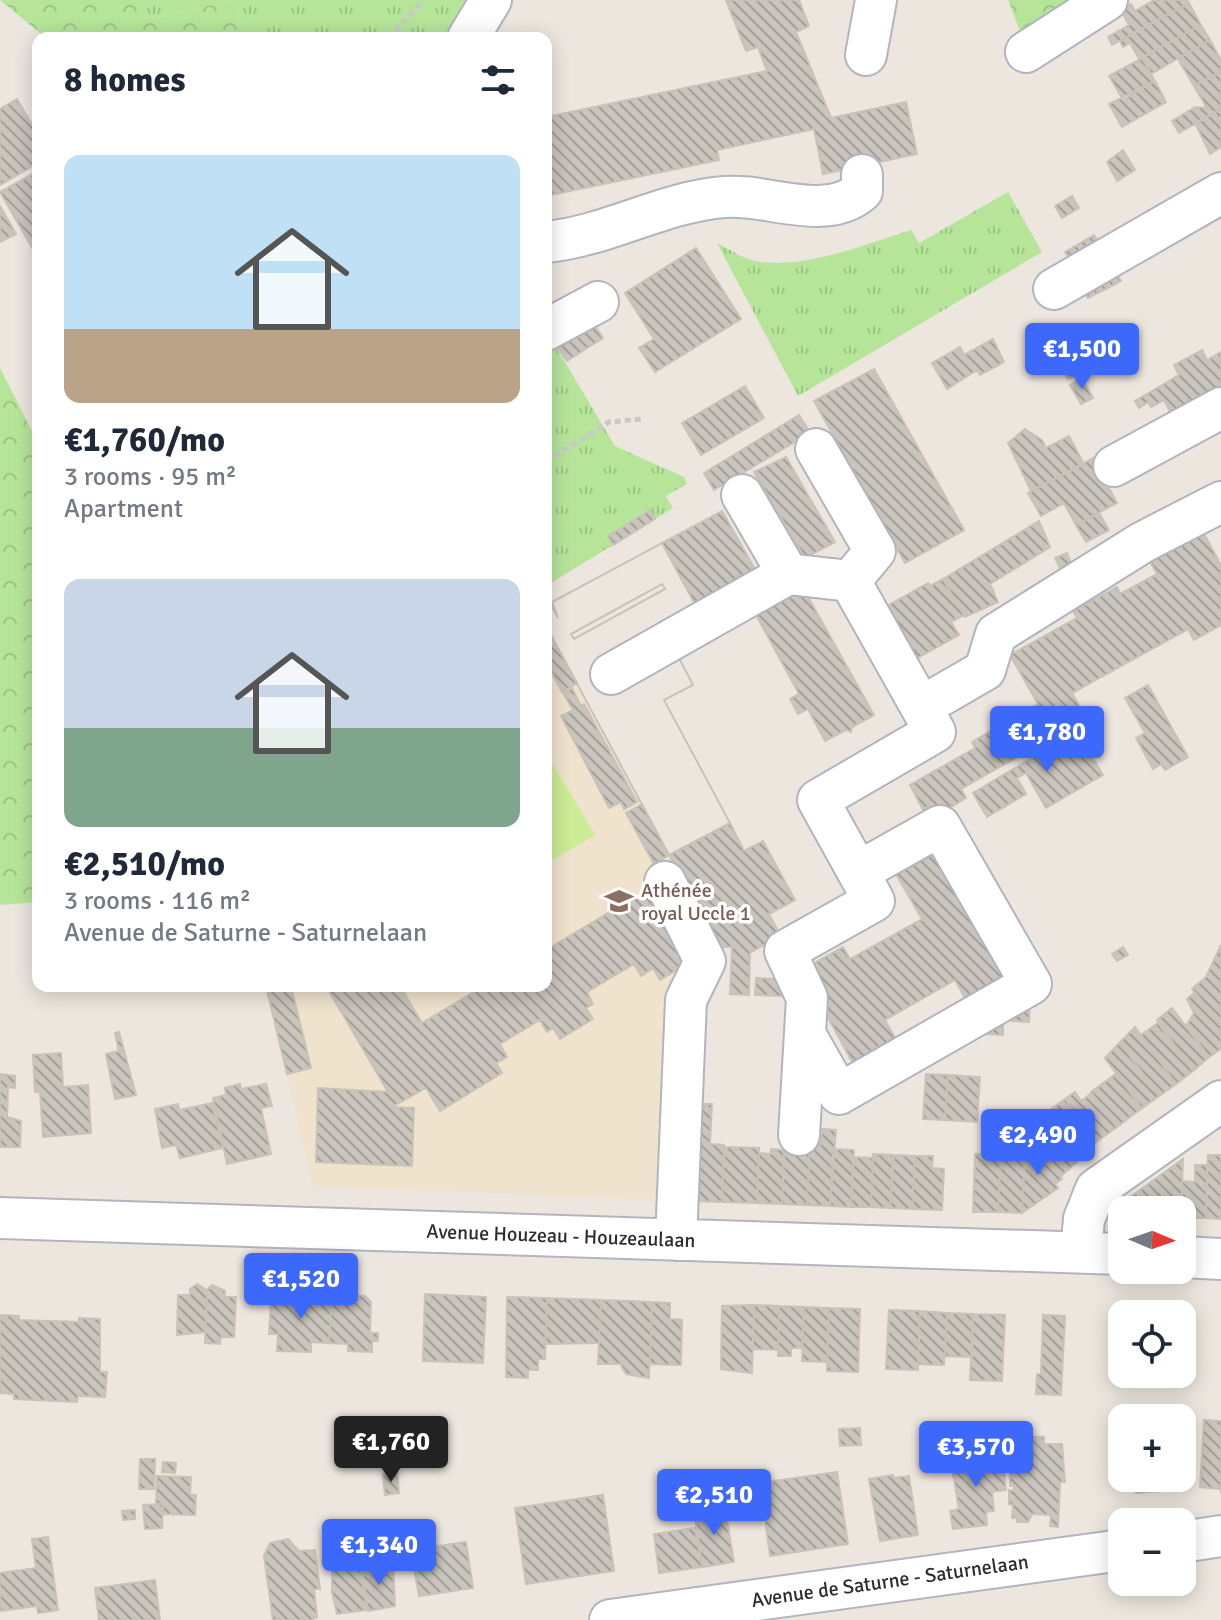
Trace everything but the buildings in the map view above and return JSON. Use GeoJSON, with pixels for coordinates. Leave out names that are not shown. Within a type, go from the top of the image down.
{"type":"FeatureCollection","features":[{"type":"Feature","properties":{"kind":"street"},"geometry":{"type":"LineString","coordinates":[[472,32],[491,0]]}},
{"type":"Feature","properties":{"kind":"street"},"geometry":{"type":"LineString","coordinates":[[866,55],[876,0]]}},
{"type":"Feature","properties":{"kind":"street"},"geometry":{"type":"LineString","coordinates":[[1026,52],[1107,0]]}},
{"type":"Feature","properties":{"kind":"street"},"geometry":{"type":"LineString","coordinates":[[552,241],[594,234],[659,210],[725,197],[807,206],[846,200],[862,191],[862,175]]}},
{"type":"Feature","properties":{"kind":"street"},"geometry":{"type":"LineString","coordinates":[[1054,289],[1221,193]]}},
{"type":"Feature","properties":{"kind":"street"},"geometry":{"type":"LineString","coordinates":[[552,327],[598,302]]}},
{"type":"Feature","properties":{"kind":"street"},"geometry":{"type":"LineString","coordinates":[[1114,466],[1221,408]]}},
{"type":"Feature","properties":{"kind":"street"},"geometry":{"type":"LineString","coordinates":[[816,449],[875,551],[850,581]]}},
{"type":"Feature","properties":{"kind":"street"},"geometry":{"type":"LineString","coordinates":[[742,495],[788,574]]}},
{"type":"Feature","properties":{"kind":"street"},"geometry":{"type":"LineString","coordinates":[[921,707],[985,670],[996,634],[1143,542],[1221,502]]}},
{"type":"Feature","properties":{"kind":"street"},"geometry":{"type":"LineString","coordinates":[[611,674],[788,574],[850,581]]}},
{"type":"Feature","properties":{"kind":"street"},"geometry":{"type":"LineString","coordinates":[[799,1135],[807,998],[785,951],[874,901],[818,800],[935,732],[850,581]]}},
{"type":"Feature","properties":{"kind":"street"},"geometry":{"type":"LineString","coordinates":[[805,1034],[839,1094],[1031,984],[940,826],[858,872]]}},
{"type":"Feature","properties":{"kind":"street"},"geometry":{"type":"LineString","coordinates":[[665,882],[705,961],[686,1000],[676,1240]]}},
{"type":"Feature","properties":{"kind":"street"},"geometry":{"type":"LineString","coordinates":[[1081,1252],[1084,1219],[1096,1189],[1221,1101]]}},
{"type":"Feature","properties":{"kind":"street","name":"Avenue Houzeau - Houzeaulaan"},"geometry":{"type":"LineString","coordinates":[[0,1218],[1108,1253]]}},
{"type":"Feature","properties":{"kind":"street"},"geometry":{"type":"LineString","coordinates":[[1196,1258],[1221,1259]]}},
{"type":"Feature","properties":{"kind":"street"},"geometry":{"type":"LineString","coordinates":[[1196,1540],[1221,1536]]}},
{"type":"Feature","properties":{"kind":"street","name":"Avenue de Saturne - Saturnelaan"},"geometry":{"type":"LineString","coordinates":[[630,1618],[1108,1552]]}},
{"type":"Feature","properties":{"kind":"path"},"geometry":{"type":"LineString","coordinates":[[394,32],[423,0]]}},
{"type":"Feature","properties":{"kind":"path"},"geometry":{"type":"LineString","coordinates":[[552,457],[609,422],[642,419]]}},
{"type":"Feature","properties":{"kind":"shaded area","name":"Athénée royal Uccle 1"},"geometry":{"type":"Polygon","coordinates":[[[552,636],[717,947],[706,991],[694,1201],[313,1186],[267,992],[552,992],[552,636]]]}},
{"type":"Feature","properties":{"kind":"green space"},"geometry":{"type":"Polygon","coordinates":[[[0,0],[138,0],[152,18],[235,0],[242,30],[236,32],[39,32],[0,0]]]}},
{"type":"Feature","properties":{"kind":"green space"},"geometry":{"type":"Polygon","coordinates":[[[138,0],[235,0],[152,18],[138,0]]]}},
{"type":"Feature","properties":{"kind":"green space"},"geometry":{"type":"Polygon","coordinates":[[[235,0],[480,0],[460,32],[236,32],[242,30],[235,0]]]}},
{"type":"Feature","properties":{"kind":"green space"},"geometry":{"type":"Polygon","coordinates":[[[1008,0],[1088,0],[1023,39],[1008,0]]]}},
{"type":"Feature","properties":{"kind":"green space"},"geometry":{"type":"Polygon","coordinates":[[[1008,192],[1042,252],[798,396],[717,243],[751,260],[769,263],[832,255],[911,230],[919,243],[1008,192]]]}},
{"type":"Feature","properties":{"kind":"green space"},"geometry":{"type":"Polygon","coordinates":[[[552,340],[615,446],[684,477],[687,484],[666,496],[673,508],[655,519],[649,510],[608,535],[613,545],[552,582],[552,340]]]}},
{"type":"Feature","properties":{"kind":"green space"},"geometry":{"type":"Polygon","coordinates":[[[0,368],[32,431],[32,902],[0,905],[0,368]]]}},
{"type":"Feature","properties":{"kind":"green space"},"geometry":{"type":"Polygon","coordinates":[[[552,767],[595,835],[552,860],[552,767]]]}},
{"type":"Feature","properties":{"kind":"place","name":"Athénée royal Uccle 1"},"geometry":{"type":"Point","coordinates":[619,901]}}]}
